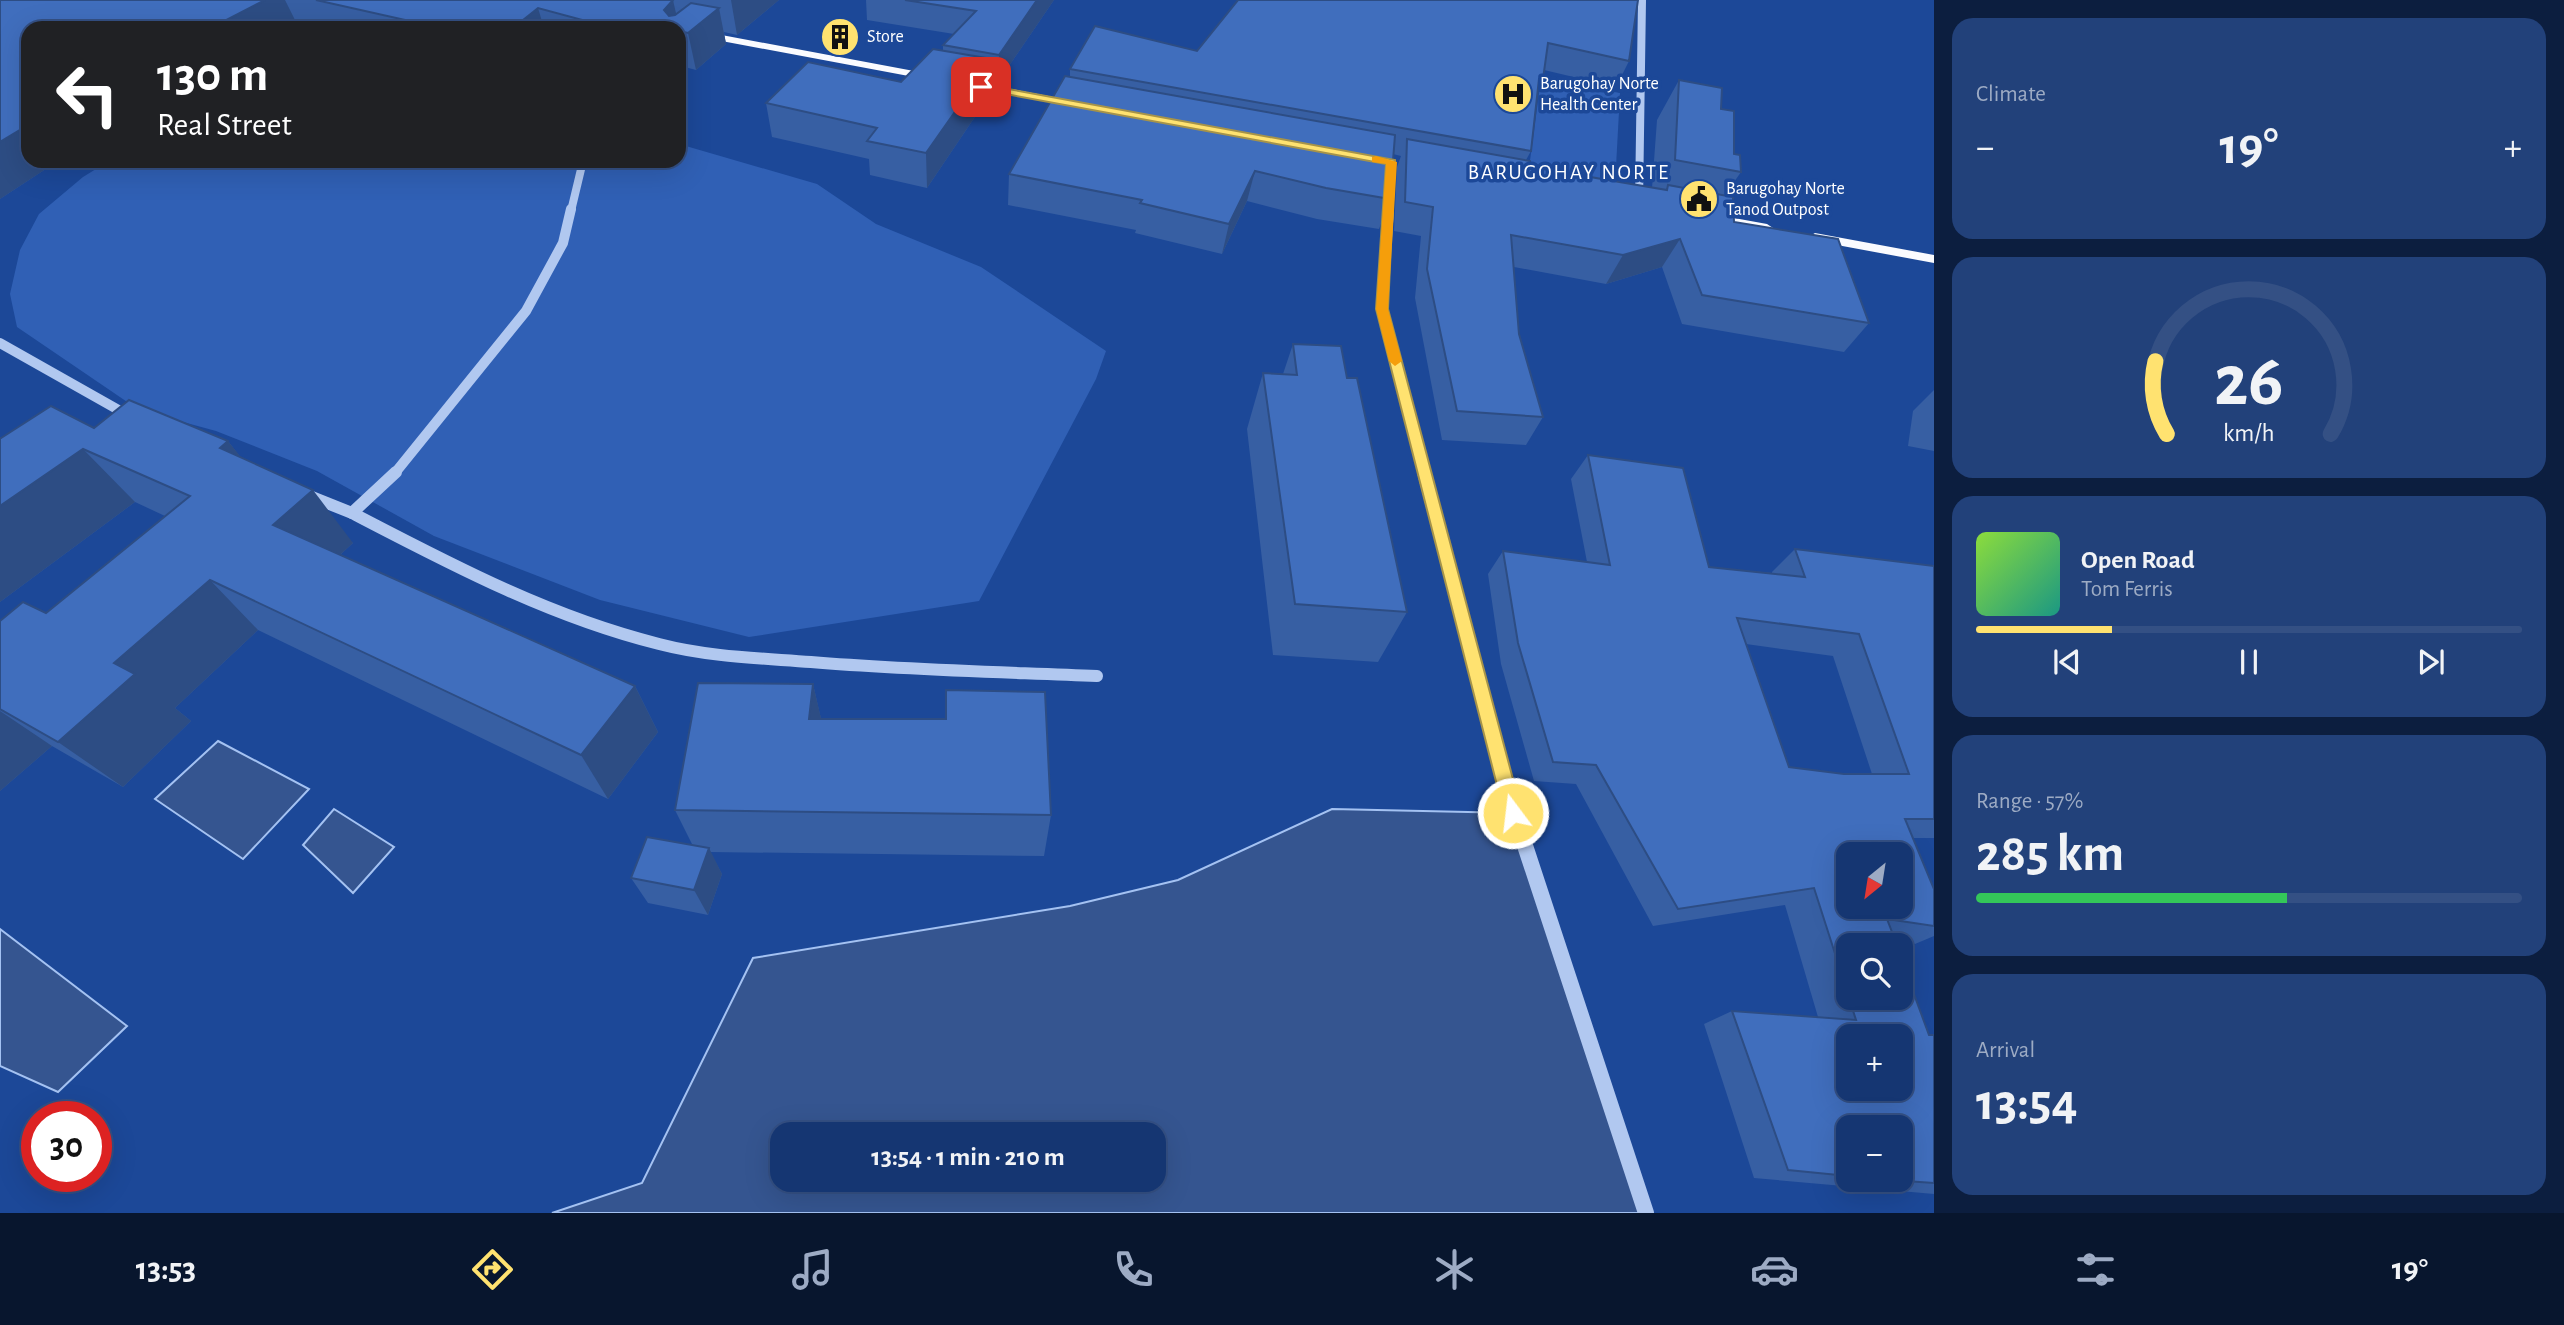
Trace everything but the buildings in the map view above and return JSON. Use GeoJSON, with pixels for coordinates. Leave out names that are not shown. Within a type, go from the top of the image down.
{"type":"FeatureCollection","features":[{"type":"Feature","properties":{"kind":"main road"},"geometry":{"type":"LineString","coordinates":[[687,35],[940,79]]}},
{"type":"Feature","properties":{"kind":"main road"},"geometry":{"type":"LineString","coordinates":[[954,82],[1091,107]]}},
{"type":"Feature","properties":{"kind":"main road"},"geometry":{"type":"LineString","coordinates":[[1625,202],[1653,207]]}},
{"type":"Feature","properties":{"kind":"main road"},"geometry":{"type":"LineString","coordinates":[[1694,215],[1774,229]]}},
{"type":"Feature","properties":{"kind":"main road"},"geometry":{"type":"LineString","coordinates":[[1801,234],[1934,259]]}},
{"type":"Feature","properties":{"kind":"street"},"geometry":{"type":"LineString","coordinates":[[1639,205],[1642,0]]}},
{"type":"Feature","properties":{"kind":"street"},"geometry":{"type":"LineString","coordinates":[[352,513],[396,472],[526,312],[563,243],[581,168]]}},
{"type":"Feature","properties":{"kind":"street"},"geometry":{"type":"LineString","coordinates":[[1391,176],[1382,309],[1513,813],[1646,1213]]}},
{"type":"Feature","properties":{"kind":"street"},"geometry":{"type":"LineString","coordinates":[[0,343],[137,421]]}},
{"type":"Feature","properties":{"kind":"street"},"geometry":{"type":"LineString","coordinates":[[291,488],[352,513],[441,559],[546,606],[635,637],[706,655],[882,668],[1097,676]]}},
{"type":"Feature","properties":{"kind":"shaded area"},"geometry":{"type":"Polygon","coordinates":[[[1541,79],[1620,93],[1615,185],[1529,168],[1541,79]]]}},
{"type":"Feature","properties":{"kind":"shaded area"},"geometry":{"type":"Polygon","coordinates":[[[686,146],[817,184],[876,224],[981,267],[1106,351],[1096,379],[979,601],[749,637],[600,600],[434,536],[317,471],[216,431],[139,410],[17,327],[10,294],[20,250],[39,214],[98,168],[686,168],[686,146]]]}},
{"type":"Feature","properties":{"kind":"shaded area"},"geometry":{"type":"Polygon","coordinates":[[[218,741],[309,789],[243,859],[155,799],[218,741]]]}},
{"type":"Feature","properties":{"kind":"shaded area"},"geometry":{"type":"Polygon","coordinates":[[[334,809],[394,847],[353,893],[303,845],[334,809]]]}},
{"type":"Feature","properties":{"kind":"shaded area"},"geometry":{"type":"Polygon","coordinates":[[[1332,809],[1513,813],[1646,1213],[552,1213],[642,1183],[753,958],[1070,906],[1178,880],[1332,809]]]}},
{"type":"Feature","properties":{"kind":"shaded area"},"geometry":{"type":"Polygon","coordinates":[[[0,929],[127,1026],[58,1092],[0,1066],[0,929]]]}},
{"type":"Feature","properties":{"kind":"slow traffic"},"geometry":{"type":"LineString","coordinates":[[1376,159],[1391,162],[1382,309],[1395,361]]}},
{"type":"Feature","properties":{"kind":"place","name":"Store"},"geometry":{"type":"Point","coordinates":[840,37]}},
{"type":"Feature","properties":{"kind":"place","name":"Barugohay Norte Health Center"},"geometry":{"type":"Point","coordinates":[1513,94]}},
{"type":"Feature","properties":{"kind":"place","name":"Barugohay Norte Tanod Outpost"},"geometry":{"type":"Point","coordinates":[1699,199]}},
{"type":"Feature","properties":{"kind":"district","name":"BARUGOHAY NORTE"},"geometry":{"type":"Point","coordinates":[1569,172]}},
{"type":"Feature","properties":{"kind":"route"},"geometry":{"type":"LineString","coordinates":[[981,87],[1391,162],[1382,309],[1513,813]]}}]}
